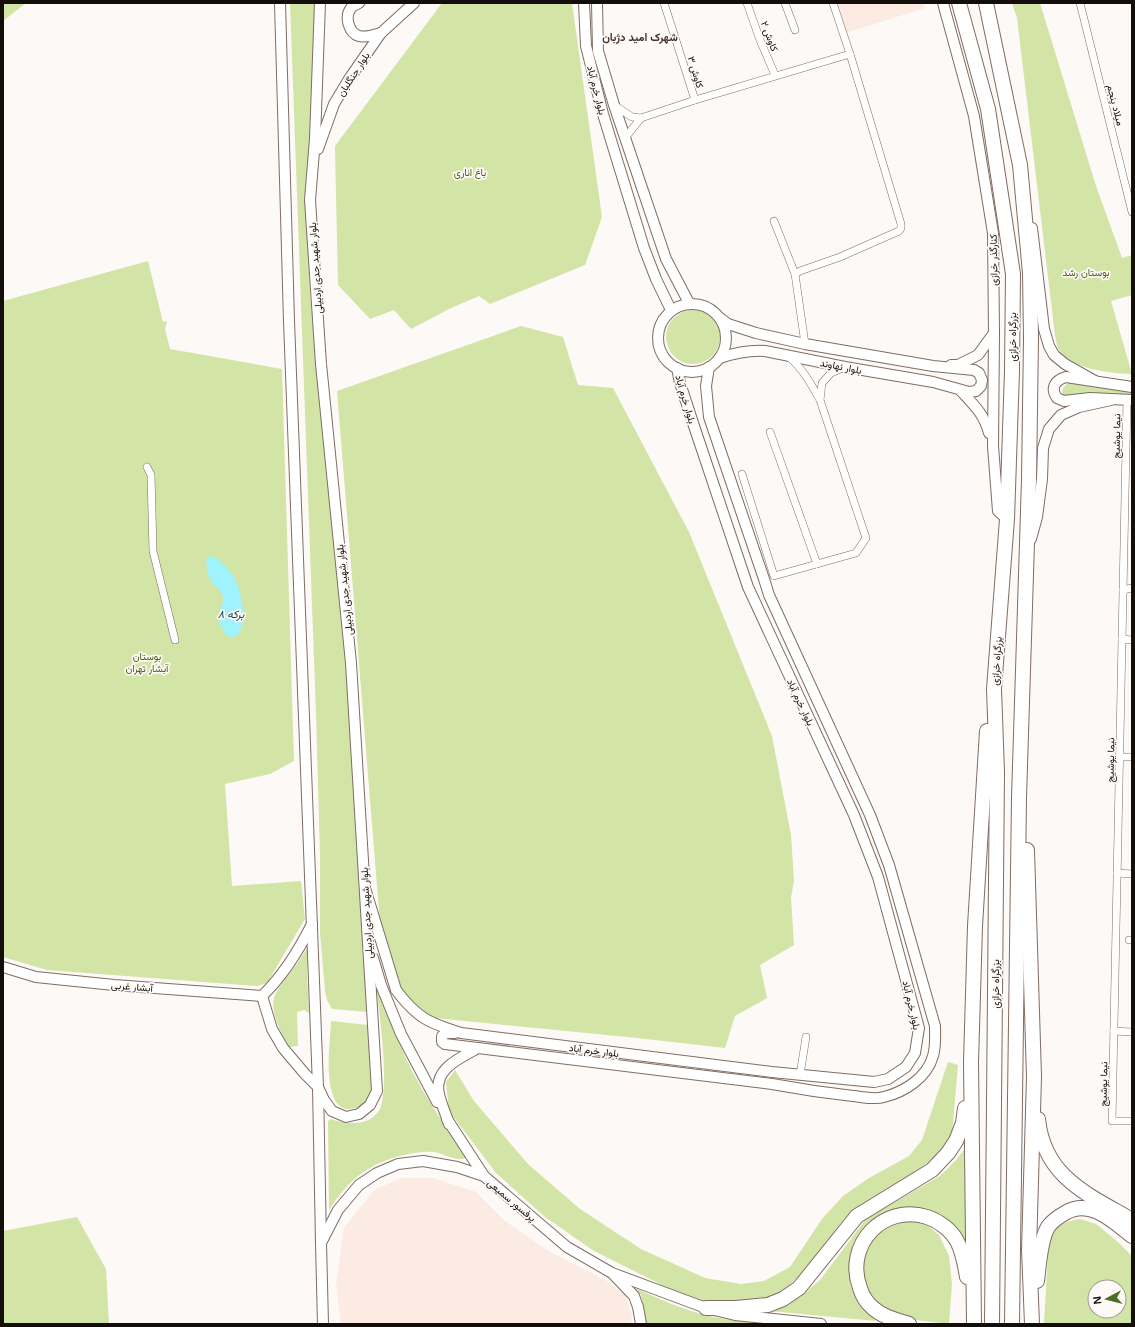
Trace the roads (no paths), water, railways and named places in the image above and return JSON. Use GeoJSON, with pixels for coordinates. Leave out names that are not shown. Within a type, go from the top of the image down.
{"type":"FeatureCollection","features":[{"type":"Feature","properties":{"kind":"highway","name":"بزرگراه خرازی"},"geometry":{"type":"LineString","coordinates":[[960,3],[988,109],[1013,274],[1012,379],[1006,519],[994,689],[997,772],[992,1324]]}},
{"type":"Feature","properties":{"kind":"highway","name":"بزرگراه خرازی"},"geometry":{"type":"LineString","coordinates":[[988,6],[1020,165],[1030,273],[1029,479],[1019,798],[1012,1324]]}},
{"type":"Feature","properties":{"kind":"highway"},"geometry":{"type":"LineString","coordinates":[[974,1324],[971,1062],[975,926],[987,730],[994,689]]}},
{"type":"Feature","properties":{"kind":"highway"},"geometry":{"type":"LineString","coordinates":[[1019,798],[1026,826],[1034,1078],[1029,1250],[1032,1320]]}},
{"type":"Feature","properties":{"kind":"highway"},"geometry":{"type":"LineString","coordinates":[[706,1308],[736,1308],[768,1305],[783,1299],[799,1288],[857,1216],[932,1170],[948,1152],[956,1140],[963,1123],[971,1062]]}},
{"type":"Feature","properties":{"kind":"highway"},"geometry":{"type":"LineString","coordinates":[[1034,1078],[1039,1124],[1043,1143],[1050,1159],[1062,1174],[1082,1190],[1132,1220]]}},
{"type":"Feature","properties":{"kind":"highway"},"geometry":{"type":"LineString","coordinates":[[1032,1320],[1042,1248],[1048,1227],[1057,1217],[1070,1210],[1088,1208],[1108,1216],[1132,1236]]}},
{"type":"Feature","properties":{"kind":"highway"},"geometry":{"type":"LineString","coordinates":[[909,1324],[893,1319],[872,1308],[861,1292],[856,1272],[857,1256],[870,1231],[883,1222],[894,1217],[906,1214],[919,1214],[940,1223],[949,1230],[957,1240],[962,1252],[974,1307]]}},
{"type":"Feature","properties":{"kind":"street","name":"بلوار شهید جدی اردبیلی"},"geometry":{"type":"LineString","coordinates":[[280,3],[289,321],[318,1087],[321,1243]]}},
{"type":"Feature","properties":{"kind":"street","name":"بلوار شهید جدی اردبیلی"},"geometry":{"type":"LineString","coordinates":[[318,1087],[324,1100],[332,1111],[346,1117],[359,1114],[365,1110],[370,1105],[377,1091],[351,663],[321,356],[310,200],[314,160],[320,3]]}},
{"type":"Feature","properties":{"kind":"street"},"geometry":{"type":"LineString","coordinates":[[359,3],[351,8],[348,16],[349,26],[353,33],[359,36],[370,36],[381,33]]}},
{"type":"Feature","properties":{"kind":"street","name":"بلوار جنگلبان"},"geometry":{"type":"LineString","coordinates":[[314,160],[334,104],[349,79],[381,33],[414,3]]}},
{"type":"Feature","properties":{"kind":"street","name":"بلوار خرم آباد"},"geometry":{"type":"LineString","coordinates":[[584,3],[586,46],[603,114],[644,248],[656,279],[671,310]]}},
{"type":"Feature","properties":{"kind":"street","name":"بلوار خرم آباد"},"geometry":{"type":"LineString","coordinates":[[597,3],[598,51],[614,105],[666,259],[688,303]]}},
{"type":"Feature","properties":{"kind":"street","name":"کاوش ۳"},"geometry":{"type":"LineString","coordinates":[[664,3],[695,100]]}},
{"type":"Feature","properties":{"kind":"street","name":"کاوش ۲"},"geometry":{"type":"LineString","coordinates":[[747,3],[775,76]]}},
{"type":"Feature","properties":{"kind":"street"},"geometry":{"type":"LineString","coordinates":[[785,3],[795,30]]}},
{"type":"Feature","properties":{"kind":"street"},"geometry":{"type":"LineString","coordinates":[[795,274],[881,240],[901,228],[850,54],[833,3]]}},
{"type":"Feature","properties":{"kind":"street","name":"کنارگذر خرازی"},"geometry":{"type":"LineString","coordinates":[[944,3],[974,116],[993,233],[993,446],[998,511],[1006,519]]}},
{"type":"Feature","properties":{"kind":"street","name":"میلاد پنجم"},"geometry":{"type":"LineString","coordinates":[[1080,3],[1132,212]]}},
{"type":"Feature","properties":{"kind":"street"},"geometry":{"type":"LineString","coordinates":[[614,105],[632,117],[641,118],[695,100],[850,54]]}},
{"type":"Feature","properties":{"kind":"street"},"geometry":{"type":"LineString","coordinates":[[625,138],[641,118]]}},
{"type":"Feature","properties":{"kind":"street"},"geometry":{"type":"LineString","coordinates":[[1020,165],[1028,200],[1039,275],[1044,329],[1049,346],[1054,355],[1065,364],[1095,381]]}},
{"type":"Feature","properties":{"kind":"street"},"geometry":{"type":"LineString","coordinates":[[774,221],[795,274],[805,344]]}},
{"type":"Feature","properties":{"kind":"street"},"geometry":{"type":"LineString","coordinates":[[688,303],[706,306],[714,311],[725,327],[726,338],[720,358],[709,367],[699,371],[688,372],[677,368],[668,362],[661,352],[658,341],[659,330],[663,319],[671,310],[688,303]]}},
{"type":"Feature","properties":{"kind":"street","name":"بلوار نهاوند"},"geometry":{"type":"LineString","coordinates":[[720,318],[728,324],[756,333],[805,344],[933,366]]}},
{"type":"Feature","properties":{"kind":"street"},"geometry":{"type":"LineString","coordinates":[[933,366],[958,365],[978,355],[994,333]]}},
{"type":"Feature","properties":{"kind":"street","name":"بلوار نهاوند"},"geometry":{"type":"LineString","coordinates":[[720,358],[734,353],[765,351],[845,367],[933,382],[955,387],[961,390]]}},
{"type":"Feature","properties":{"kind":"street"},"geometry":{"type":"LineString","coordinates":[[764,579],[856,553],[866,538],[820,400],[797,364],[787,355]]}},
{"type":"Feature","properties":{"kind":"street"},"geometry":{"type":"LineString","coordinates":[[933,366],[974,370],[979,373],[982,380],[981,386],[970,392],[961,390]]}},
{"type":"Feature","properties":{"kind":"street","name":"بلوار خرم آباد"},"geometry":{"type":"LineString","coordinates":[[677,368],[680,383],[748,587],[854,815],[878,877],[919,1028],[916,1053],[906,1067],[888,1079],[874,1082],[772,1072],[461,1034],[446,1033],[442,1036],[442,1042],[445,1044],[772,1084],[820,1093],[866,1098],[882,1098],[908,1088],[927,1068],[933,1057],[935,1026],[889,865],[870,815],[770,595],[744,522],[709,418],[706,386],[709,367]]}},
{"type":"Feature","properties":{"kind":"street"},"geometry":{"type":"LineString","coordinates":[[820,400],[822,383],[831,373],[845,367]]}},
{"type":"Feature","properties":{"kind":"street"},"geometry":{"type":"LineString","coordinates":[[1130,400],[1090,398],[1064,401],[1060,400],[1054,394],[1054,386],[1061,378],[1071,377],[1132,387]]}},
{"type":"Feature","properties":{"kind":"street"},"geometry":{"type":"LineString","coordinates":[[961,390],[986,422],[993,446]]}},
{"type":"Feature","properties":{"kind":"street"},"geometry":{"type":"LineString","coordinates":[[1026,560],[1037,517],[1044,448],[1049,429],[1061,415],[1079,407],[1111,400]]}},
{"type":"Feature","properties":{"kind":"street","name":"نیما یوشیج"},"geometry":{"type":"LineString","coordinates":[[1130,400],[1123,590],[1112,1120],[1132,1121]]}},
{"type":"Feature","properties":{"kind":"street"},"geometry":{"type":"LineString","coordinates":[[770,432],[817,564]]}},
{"type":"Feature","properties":{"kind":"street"},"geometry":{"type":"LineString","coordinates":[[147,467],[151,476],[153,551],[175,640]]}},
{"type":"Feature","properties":{"kind":"street"},"geometry":{"type":"LineString","coordinates":[[742,474],[774,576]]}},
{"type":"Feature","properties":{"kind":"street"},"geometry":{"type":"LineString","coordinates":[[744,522],[756,519]]}},
{"type":"Feature","properties":{"kind":"street"},"geometry":{"type":"LineString","coordinates":[[1123,590],[1132,588]]}},
{"type":"Feature","properties":{"kind":"street"},"geometry":{"type":"LineString","coordinates":[[1122,639],[1132,640]]}},
{"type":"Feature","properties":{"kind":"street"},"geometry":{"type":"LineString","coordinates":[[1120,757],[1132,757]]}},
{"type":"Feature","properties":{"kind":"street"},"geometry":{"type":"LineString","coordinates":[[1117,873],[1132,874]]}},
{"type":"Feature","properties":{"kind":"street","name":"بلوار خرم آباد"},"geometry":{"type":"LineString","coordinates":[[365,888],[396,990],[419,1016],[433,1024],[461,1034]]}},
{"type":"Feature","properties":{"kind":"street"},"geometry":{"type":"LineString","coordinates":[[312,924],[305,938],[282,974],[270,989],[262,996],[272,1029],[283,1048],[318,1087]]}},
{"type":"Feature","properties":{"kind":"street"},"geometry":{"type":"LineString","coordinates":[[367,934],[381,985],[400,1034],[449,1124],[484,1176]]}},
{"type":"Feature","properties":{"kind":"street","name":"آبشار غربی"},"geometry":{"type":"LineString","coordinates":[[3,967],[36,977],[114,985],[262,996]]}},
{"type":"Feature","properties":{"kind":"street"},"geometry":{"type":"LineString","coordinates":[[1114,1031],[1132,1032]]}},
{"type":"Feature","properties":{"kind":"street"},"geometry":{"type":"LineString","coordinates":[[800,1075],[806,1036]]}},
{"type":"Feature","properties":{"kind":"street"},"geometry":{"type":"LineString","coordinates":[[449,1124],[438,1093],[438,1084],[443,1072],[453,1061],[478,1048]]}},
{"type":"Feature","properties":{"kind":"street"},"geometry":{"type":"LineString","coordinates":[[772,1072],[772,1084]]}},
{"type":"Feature","properties":{"kind":"street","name":"پرفسور سمیعی"},"geometry":{"type":"LineString","coordinates":[[323,1324],[321,1243],[338,1210],[359,1185],[377,1173],[398,1164],[423,1161],[457,1167],[484,1176],[567,1247],[612,1273],[706,1308],[735,1315],[821,1324]]}},
{"type":"Feature","properties":{"kind":"street"},"geometry":{"type":"LineString","coordinates":[[612,1273],[634,1296],[638,1307],[640,1324]]}},
{"type":"Feature","properties":{"kind":"water","name":"برکه ۸"},"geometry":{"type":"Polygon","coordinates":[[[211,556],[218,559],[228,568],[240,591],[243,607],[243,623],[241,630],[232,638],[223,631],[220,623],[219,612],[223,597],[221,592],[212,582],[208,573],[206,566],[207,559],[211,556]]]}},
{"type":"Feature","properties":{"kind":"district","name":"شهرک امید دژبان"},"geometry":{"type":"Point","coordinates":[640,37]}},
{"type":"Feature","properties":{"kind":"park label","name":"باغ اناری"},"geometry":{"type":"Point","coordinates":[470,172]}},
{"type":"Feature","properties":{"kind":"park label","name":"بوستان رشد"},"geometry":{"type":"Point","coordinates":[1086,272]}},
{"type":"Feature","properties":{"kind":"park label","name":"بوستان آبشار تهران"},"geometry":{"type":"Point","coordinates":[147,662]}}]}
